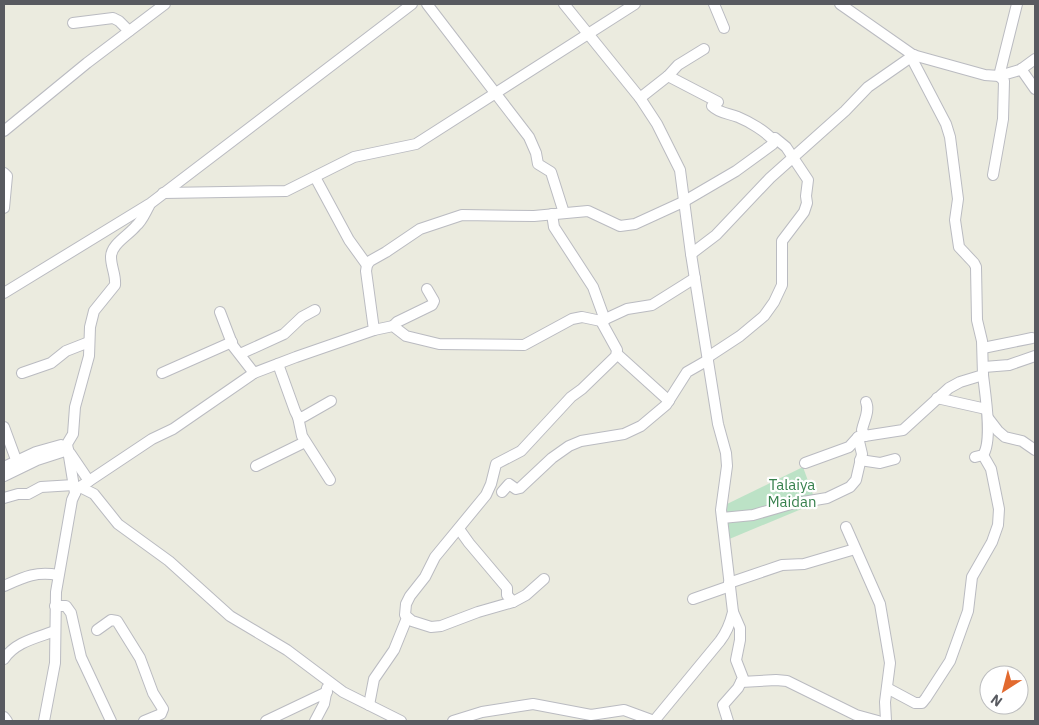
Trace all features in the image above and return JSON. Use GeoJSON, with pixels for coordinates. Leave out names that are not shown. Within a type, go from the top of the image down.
{"type":"FeatureCollection","features":[{"type":"Feature","properties":{"kind":"street"},"geometry":{"type":"LineString","coordinates":[[4,131],[95,56],[165,4]]}},
{"type":"Feature","properties":{"kind":"street"},"geometry":{"type":"LineString","coordinates":[[4,293],[147,206],[412,4]]}},
{"type":"Feature","properties":{"kind":"street"},"geometry":{"type":"LineString","coordinates":[[427,4],[528,138],[536,153],[538,164],[551,172],[564,213]]}},
{"type":"Feature","properties":{"kind":"street"},"geometry":{"type":"LineString","coordinates":[[564,4],[640,98],[653,117],[680,170],[683,202],[718,424],[726,453],[727,466],[722,518],[733,612],[741,635],[736,660],[741,676],[723,705],[728,721]]}},
{"type":"Feature","properties":{"kind":"street"},"geometry":{"type":"LineString","coordinates":[[163,193],[286,191],[354,157],[416,144],[635,4]]}},
{"type":"Feature","properties":{"kind":"street"},"geometry":{"type":"LineString","coordinates":[[714,4],[724,28]]}},
{"type":"Feature","properties":{"kind":"street"},"geometry":{"type":"LineString","coordinates":[[840,4],[912,56],[999,76],[1021,69],[1035,59]]}},
{"type":"Feature","properties":{"kind":"street"},"geometry":{"type":"LineString","coordinates":[[999,76],[1017,4]]}},
{"type":"Feature","properties":{"kind":"street"},"geometry":{"type":"LineString","coordinates":[[74,23],[113,18],[129,31]]}},
{"type":"Feature","properties":{"kind":"street"},"geometry":{"type":"LineString","coordinates":[[640,98],[681,63],[704,49]]}},
{"type":"Feature","properties":{"kind":"street"},"geometry":{"type":"LineString","coordinates":[[691,254],[716,234],[770,178],[794,158],[868,88],[912,56]]}},
{"type":"Feature","properties":{"kind":"street"},"geometry":{"type":"LineString","coordinates":[[887,688],[915,703],[919,704],[926,698],[950,661],[968,611],[972,576],[992,542],[999,520],[999,509],[991,469],[979,456],[987,448],[988,430],[983,348],[977,320],[976,267],[961,251],[958,244],[955,213],[958,199],[950,137],[944,119],[913,63],[912,56]]}},
{"type":"Feature","properties":{"kind":"street"},"geometry":{"type":"LineString","coordinates":[[1021,69],[1035,89]]}},
{"type":"Feature","properties":{"kind":"street"},"geometry":{"type":"LineString","coordinates":[[374,330],[366,271],[367,265],[370,260],[386,252],[420,228],[456,216],[534,216],[588,211],[614,224],[629,225],[644,222],[736,171],[773,144],[773,140],[769,136],[745,121],[717,111],[715,104],[668,76]]}},
{"type":"Feature","properties":{"kind":"street"},"geometry":{"type":"LineString","coordinates":[[993,175],[1003,119],[1004,81],[999,76]]}},
{"type":"Feature","properties":{"kind":"street"},"geometry":{"type":"LineString","coordinates":[[502,492],[509,484],[516,489],[520,488],[552,458],[576,443],[624,434],[635,429],[662,409],[687,372],[740,336],[764,316],[774,302],[782,285],[782,241],[804,212],[807,204],[808,180],[786,147],[775,138]]}},
{"type":"Feature","properties":{"kind":"street"},"geometry":{"type":"LineString","coordinates":[[4,173],[7,176],[4,208]]}},
{"type":"Feature","properties":{"kind":"street"},"geometry":{"type":"LineString","coordinates":[[315,176],[348,240],[367,265]]}},
{"type":"Feature","properties":{"kind":"street"},"geometry":{"type":"LineString","coordinates":[[80,486],[67,447],[73,434],[75,407],[89,356],[90,328],[94,311],[114,285],[112,253],[118,244],[137,226],[147,206]]}},
{"type":"Feature","properties":{"kind":"street"},"geometry":{"type":"LineString","coordinates":[[552,214],[554,227],[593,287],[603,321],[617,350],[617,354],[669,401]]}},
{"type":"Feature","properties":{"kind":"street"},"geometry":{"type":"LineString","coordinates":[[393,326],[406,336],[439,344],[520,345],[529,343],[572,319],[582,317],[603,321],[627,309],[652,305],[695,278]]}},
{"type":"Feature","properties":{"kind":"street"},"geometry":{"type":"LineString","coordinates":[[44,721],[55,663],[55,606],[58,575],[72,500],[80,486],[152,440],[173,429],[254,373],[374,330],[393,326],[397,322],[432,305],[434,301],[427,289]]}},
{"type":"Feature","properties":{"kind":"street"},"geometry":{"type":"LineString","coordinates":[[240,354],[284,334],[302,316],[315,310]]}},
{"type":"Feature","properties":{"kind":"street"},"geometry":{"type":"LineString","coordinates":[[220,312],[236,350],[254,373]]}},
{"type":"Feature","properties":{"kind":"street"},"geometry":{"type":"LineString","coordinates":[[983,348],[1032,338]]}},
{"type":"Feature","properties":{"kind":"street"},"geometry":{"type":"LineString","coordinates":[[22,373],[51,363],[66,351],[89,342]]}},
{"type":"Feature","properties":{"kind":"street"},"geometry":{"type":"LineString","coordinates":[[162,373],[232,342]]}},
{"type":"Feature","properties":{"kind":"street"},"geometry":{"type":"LineString","coordinates":[[544,579],[526,595],[513,602],[478,612],[441,626],[431,627],[412,621],[405,615],[405,609],[410,596],[425,577],[435,557],[486,495],[496,464],[521,451],[571,397],[582,389],[617,354]]}},
{"type":"Feature","properties":{"kind":"street"},"geometry":{"type":"LineString","coordinates":[[805,463],[849,446],[861,436],[903,430],[955,384],[984,371],[1035,356]]}},
{"type":"Feature","properties":{"kind":"street"},"geometry":{"type":"LineString","coordinates":[[278,364],[294,412],[298,417],[305,442],[330,480]]}},
{"type":"Feature","properties":{"kind":"street"},"geometry":{"type":"LineString","coordinates":[[937,398],[987,413],[998,431],[1005,437],[1022,440],[1035,450]]}},
{"type":"Feature","properties":{"kind":"street"},"geometry":{"type":"LineString","coordinates":[[298,417],[303,417],[331,401]]}},
{"type":"Feature","properties":{"kind":"street"},"geometry":{"type":"LineString","coordinates":[[722,518],[753,516],[791,504],[827,498],[854,484],[862,454],[861,436],[868,412],[866,402]]}},
{"type":"Feature","properties":{"kind":"street"},"geometry":{"type":"LineString","coordinates":[[4,426],[18,465]]}},
{"type":"Feature","properties":{"kind":"street"},"geometry":{"type":"LineString","coordinates":[[256,466],[305,442]]}},
{"type":"Feature","properties":{"kind":"street"},"geometry":{"type":"LineString","coordinates":[[4,476],[36,452],[67,447]]}},
{"type":"Feature","properties":{"kind":"street"},"geometry":{"type":"LineString","coordinates":[[67,447],[80,486]]}},
{"type":"Feature","properties":{"kind":"street"},"geometry":{"type":"LineString","coordinates":[[860,460],[876,463],[895,459]]}},
{"type":"Feature","properties":{"kind":"street"},"geometry":{"type":"LineString","coordinates":[[4,467],[18,465]]}},
{"type":"Feature","properties":{"kind":"street"},"geometry":{"type":"LineString","coordinates":[[4,498],[18,494],[28,494],[41,487],[80,486],[94,494],[118,524],[168,561],[220,609],[287,650],[327,687],[343,692],[369,705],[380,716],[400,721]]}},
{"type":"Feature","properties":{"kind":"street"},"geometry":{"type":"LineString","coordinates":[[846,527],[880,604],[890,663],[885,706],[886,721]]}},
{"type":"Feature","properties":{"kind":"street"},"geometry":{"type":"LineString","coordinates":[[459,529],[507,588],[507,595],[513,602]]}},
{"type":"Feature","properties":{"kind":"street"},"geometry":{"type":"LineString","coordinates":[[693,599],[729,584],[782,566],[804,564],[855,548]]}},
{"type":"Feature","properties":{"kind":"street"},"geometry":{"type":"LineString","coordinates":[[4,586],[23,577],[39,573],[58,575]]}},
{"type":"Feature","properties":{"kind":"street"},"geometry":{"type":"LineString","coordinates":[[55,606],[66,606],[71,612],[79,650],[110,721]]}},
{"type":"Feature","properties":{"kind":"street"},"geometry":{"type":"LineString","coordinates":[[453,721],[482,712],[534,704],[591,715],[624,710],[654,721],[725,635],[733,612]]}},
{"type":"Feature","properties":{"kind":"street"},"geometry":{"type":"LineString","coordinates":[[369,705],[374,678],[394,650],[407,618]]}},
{"type":"Feature","properties":{"kind":"street"},"geometry":{"type":"LineString","coordinates":[[96,630],[111,620],[117,621],[140,658],[153,693],[163,709],[160,714],[144,721]]}},
{"type":"Feature","properties":{"kind":"street"},"geometry":{"type":"LineString","coordinates":[[4,659],[10,650],[23,642],[55,631]]}},
{"type":"Feature","properties":{"kind":"street"},"geometry":{"type":"LineString","coordinates":[[741,676],[786,681],[856,715],[878,721]]}},
{"type":"Feature","properties":{"kind":"street"},"geometry":{"type":"LineString","coordinates":[[266,721],[327,687]]}},
{"type":"Feature","properties":{"kind":"street"},"geometry":{"type":"LineString","coordinates":[[315,721],[324,704],[327,687]]}},
{"type":"Feature","properties":{"kind":"street"},"geometry":{"type":"LineString","coordinates":[[4,716],[7,721]]}},
{"type":"Feature","properties":{"kind":"green space","name":"Talaiya Maidan"},"geometry":{"type":"Polygon","coordinates":[[[803,467],[816,503],[727,540],[727,504],[803,467]]]}}]}
